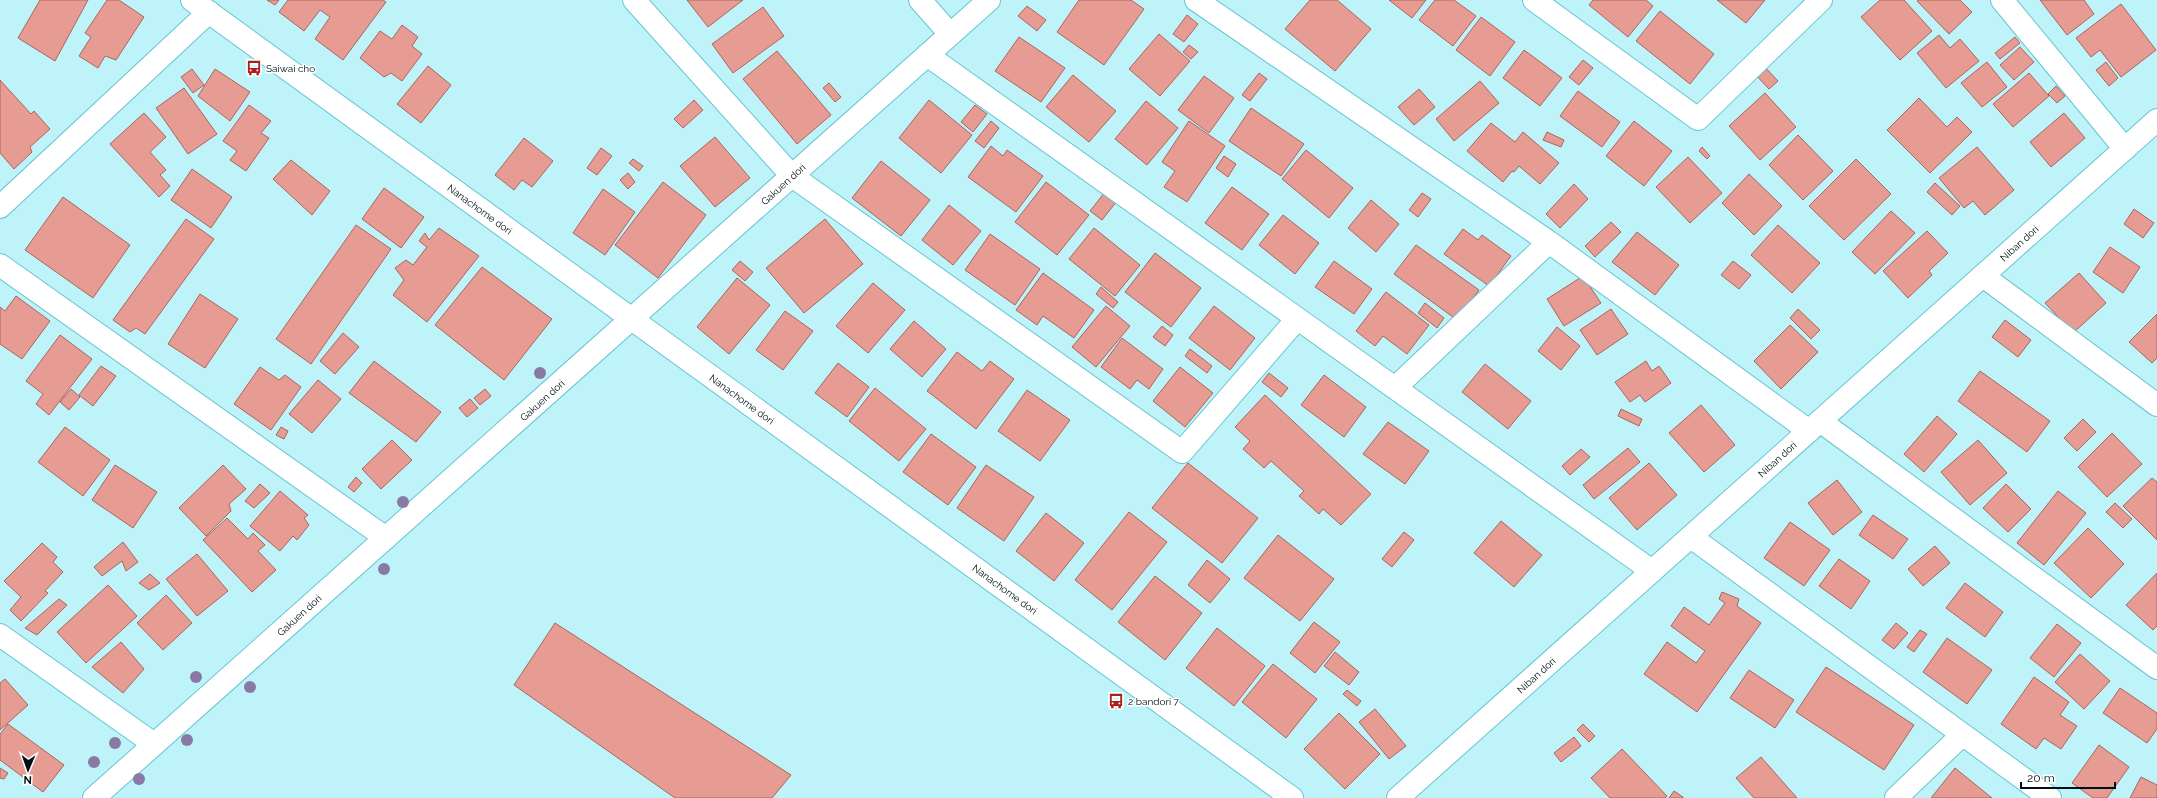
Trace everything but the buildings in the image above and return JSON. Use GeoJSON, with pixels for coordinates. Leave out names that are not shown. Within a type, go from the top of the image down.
{"type":"FeatureCollection","features":[{"type":"Feature","properties":{"kind":"street"},"geometry":{"type":"LineString","coordinates":[[634,0],[792,176],[1182,452],[1298,319]]}},
{"type":"Feature","properties":{"kind":"street"},"geometry":{"type":"LineString","coordinates":[[920,0],[950,34]]}},
{"type":"Feature","properties":{"kind":"street","name":"Gakuen dori"},"geometry":{"type":"LineString","coordinates":[[94,798],[989,0]]}},
{"type":"Feature","properties":{"kind":"street"},"geometry":{"type":"LineString","coordinates":[[1196,0],[1815,426],[2157,668]]}},
{"type":"Feature","properties":{"kind":"street"},"geometry":{"type":"LineString","coordinates":[[1534,0],[1698,119],[1821,0]]}},
{"type":"Feature","properties":{"kind":"street"},"geometry":{"type":"LineString","coordinates":[[2002,0],[2125,149]]}},
{"type":"Feature","properties":{"kind":"street"},"geometry":{"type":"LineString","coordinates":[[0,207],[201,6]]}},
{"type":"Feature","properties":{"kind":"street","name":"Nanachome dori"},"geometry":{"type":"LineString","coordinates":[[201,6],[1292,798]]}},
{"type":"Feature","properties":{"kind":"street"},"geometry":{"type":"LineString","coordinates":[[927,55],[1652,571]]}},
{"type":"Feature","properties":{"kind":"street","name":"Niban dori"},"geometry":{"type":"LineString","coordinates":[[1398,798],[2125,149],[2154,127]]}},
{"type":"Feature","properties":{"kind":"street"},"geometry":{"type":"LineString","coordinates":[[1395,388],[1549,242]]}},
{"type":"Feature","properties":{"kind":"street"},"geometry":{"type":"LineString","coordinates":[[0,265],[386,538]]}},
{"type":"Feature","properties":{"kind":"street"},"geometry":{"type":"LineString","coordinates":[[1983,276],[2157,405]]}},
{"type":"Feature","properties":{"kind":"street"},"geometry":{"type":"LineString","coordinates":[[1691,536],[2050,798]]}},
{"type":"Feature","properties":{"kind":"street"},"geometry":{"type":"LineString","coordinates":[[0,635],[154,744]]}},
{"type":"Feature","properties":{"kind":"street"},"geometry":{"type":"LineString","coordinates":[[1896,798],[1962,735]]}},
{"type":"Feature","properties":{"kind":"place","name":"Saiwai cho"},"geometry":{"type":"Point","coordinates":[254,68]}},
{"type":"Feature","properties":{"kind":"place","name":"2 bandori 7"},"geometry":{"type":"Point","coordinates":[1116,701]}}]}
